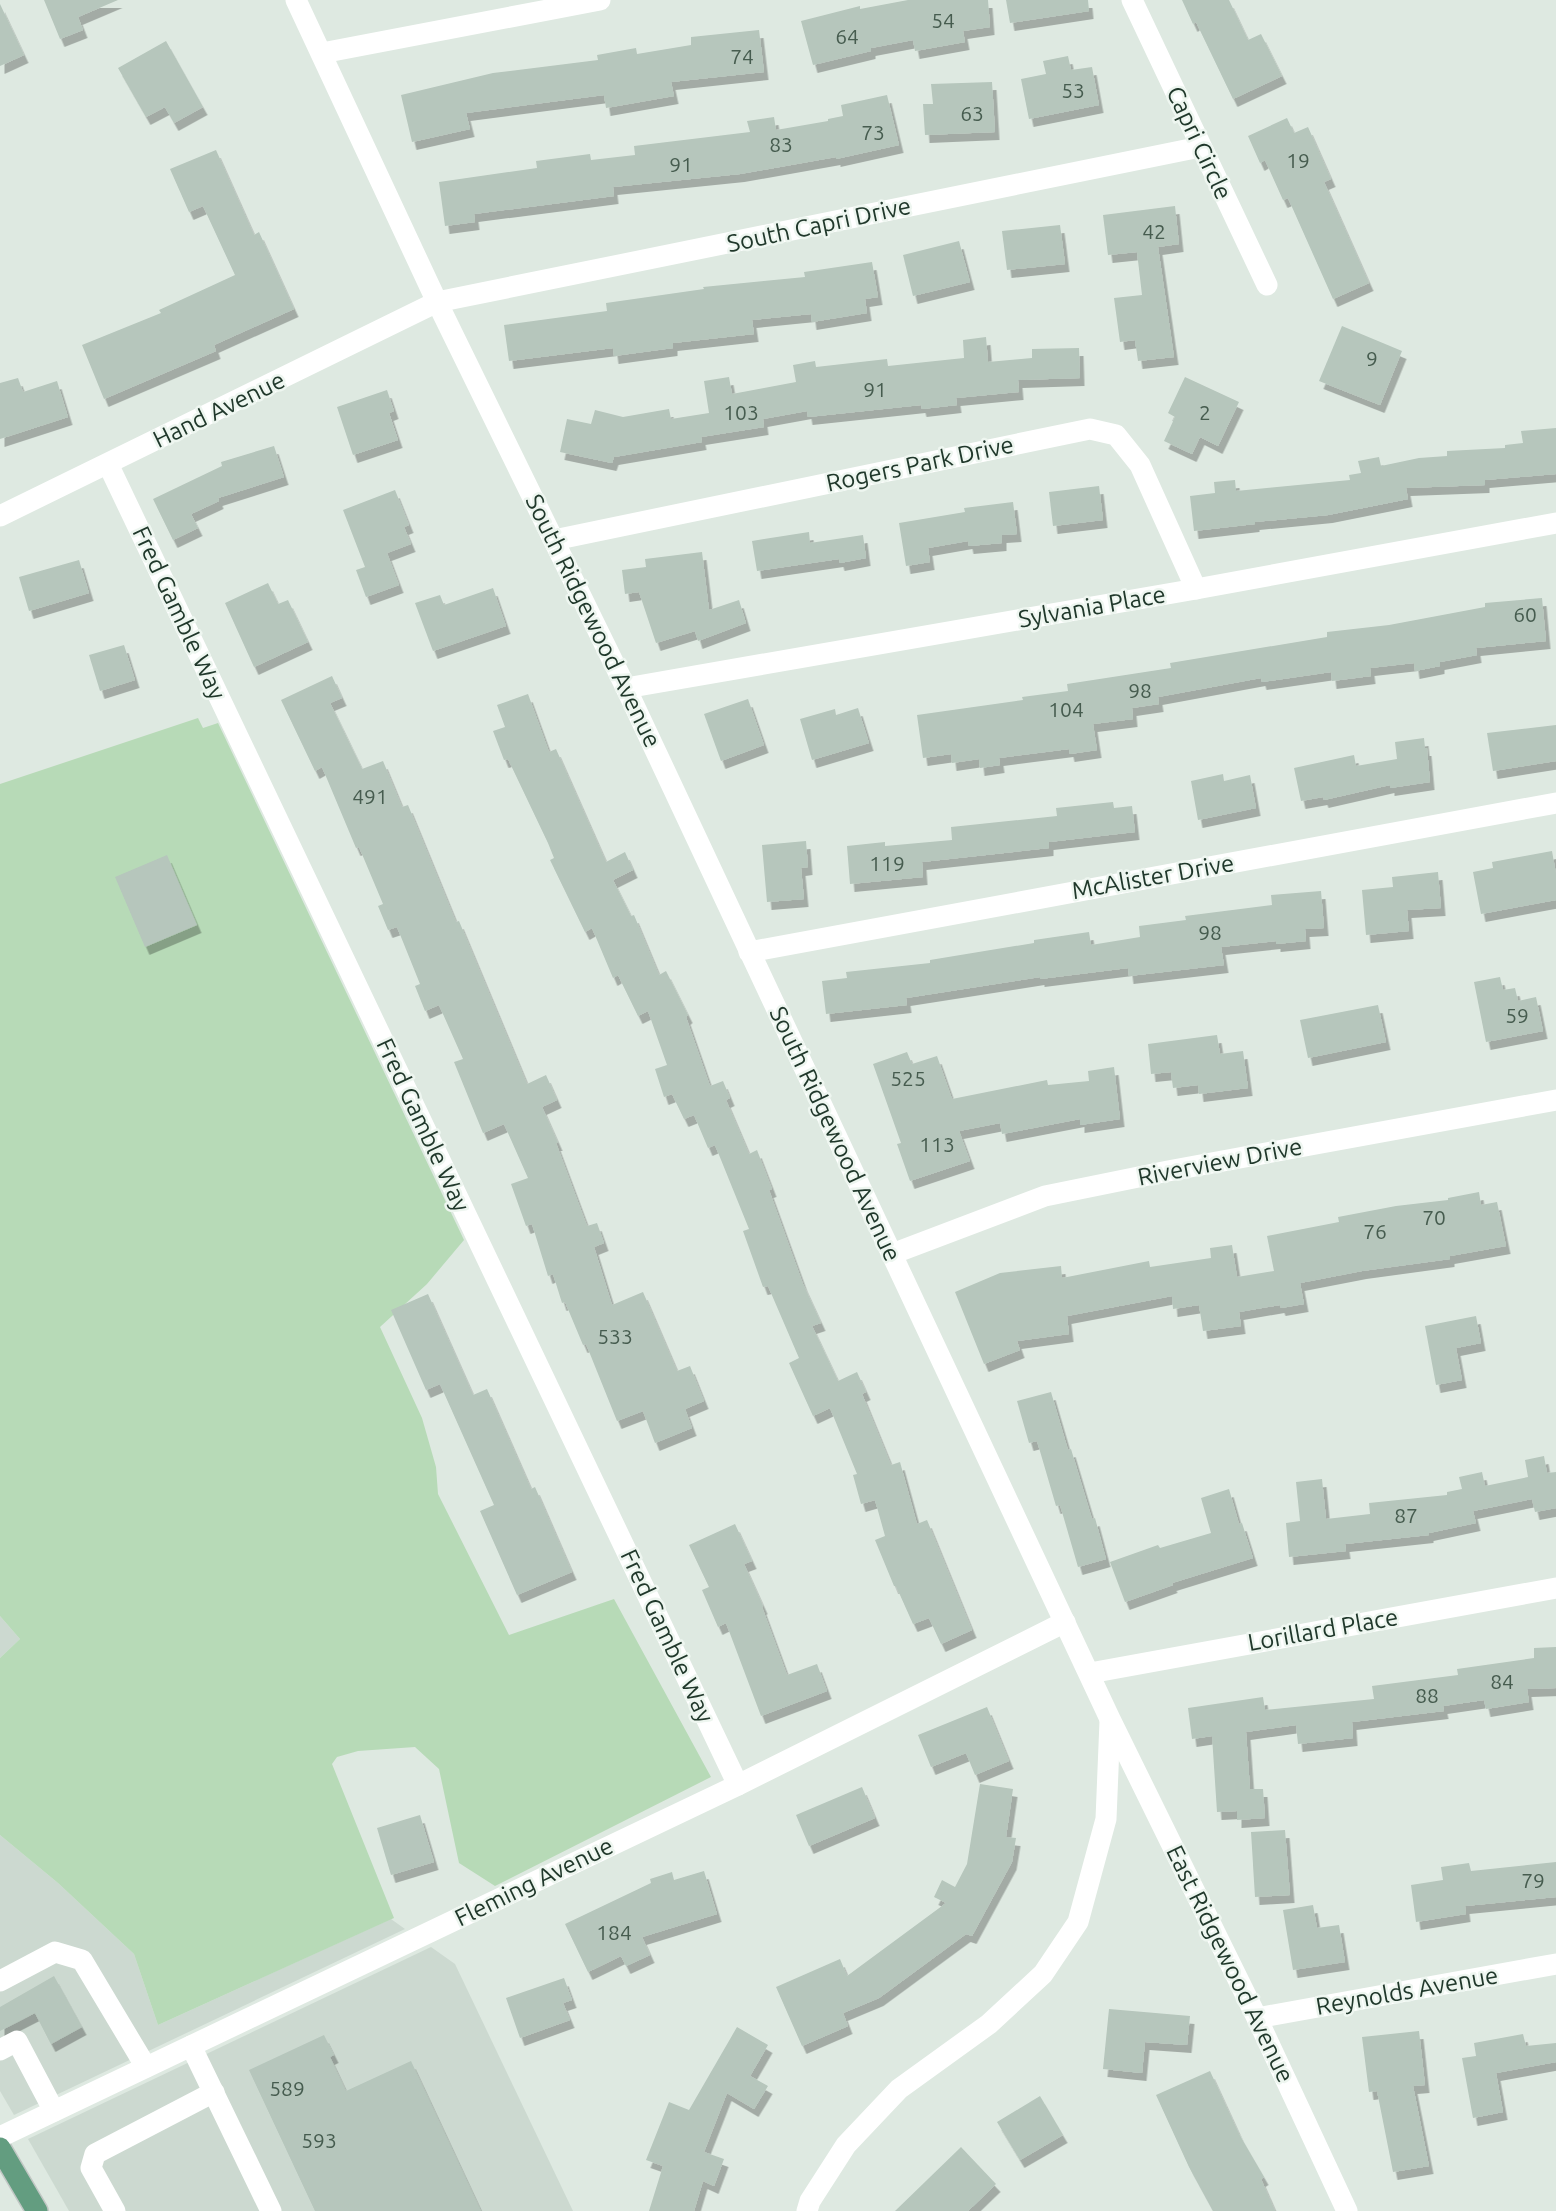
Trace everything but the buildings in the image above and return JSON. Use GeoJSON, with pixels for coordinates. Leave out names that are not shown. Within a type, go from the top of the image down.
{"type":"FeatureCollection","features":[{"type":"Feature","properties":{"kind":"main road"},"geometry":{"type":"LineString","coordinates":[[0,2148],[37,2211]]}},
{"type":"Feature","properties":{"kind":"street","name":"South Ridgewood Avenue"},"geometry":{"type":"LineString","coordinates":[[296,0],[438,302],[626,688],[1110,1719],[1106,1819],[1078,1922],[1043,1973],[989,2024],[899,2089],[846,2145],[810,2201],[807,2211]]}},
{"type":"Feature","properties":{"kind":"street"},"geometry":{"type":"LineString","coordinates":[[322,53],[600,0]]}},
{"type":"Feature","properties":{"kind":"street","name":"Capri Circle"},"geometry":{"type":"LineString","coordinates":[[1132,0],[1267,285]]}},
{"type":"Feature","properties":{"kind":"street","name":"South Capri Drive"},"geometry":{"type":"LineString","coordinates":[[438,302],[1200,147]]}},
{"type":"Feature","properties":{"kind":"street","name":"Hand Avenue"},"geometry":{"type":"LineString","coordinates":[[0,516],[438,302]]}},
{"type":"Feature","properties":{"kind":"street","name":"Rogers Park Drive"},"geometry":{"type":"LineString","coordinates":[[554,540],[1090,429],[1116,435],[1140,465],[1196,589]]}},
{"type":"Feature","properties":{"kind":"street","name":"Fred Gamble Way"},"geometry":{"type":"LineString","coordinates":[[108,464],[738,1785]]}},
{"type":"Feature","properties":{"kind":"street","name":"Sylvania Place"},"geometry":{"type":"LineString","coordinates":[[626,688],[1556,523]]}},
{"type":"Feature","properties":{"kind":"street","name":"McAlister Drive"},"geometry":{"type":"LineString","coordinates":[[749,952],[1556,803]]}},
{"type":"Feature","properties":{"kind":"street","name":"Riverview Drive"},"geometry":{"type":"LineString","coordinates":[[892,1254],[1045,1196],[1556,1100]]}},
{"type":"Feature","properties":{"kind":"street","name":"Lorillard Place"},"geometry":{"type":"LineString","coordinates":[[1090,1673],[1556,1588]]}},
{"type":"Feature","properties":{"kind":"street","name":"Fleming Avenue"},"geometry":{"type":"LineString","coordinates":[[0,2137],[738,1785],[1065,1622]]}},
{"type":"Feature","properties":{"kind":"street","name":"East Ridgewood Avenue"},"geometry":{"type":"LineString","coordinates":[[1110,1719],[1257,2018],[1347,2211]]}},
{"type":"Feature","properties":{"kind":"street"},"geometry":{"type":"LineString","coordinates":[[0,1981],[55,1952],[82,1960],[146,2067]]}},
{"type":"Feature","properties":{"kind":"street","name":"Reynolds Avenue"},"geometry":{"type":"LineString","coordinates":[[1257,2018],[1556,1964]]}},
{"type":"Feature","properties":{"kind":"street"},"geometry":{"type":"LineString","coordinates":[[0,2050],[17,2041],[54,2111]]}},
{"type":"Feature","properties":{"kind":"street"},"geometry":{"type":"LineString","coordinates":[[191,2046],[271,2211]]}},
{"type":"Feature","properties":{"kind":"street"},"geometry":{"type":"LineString","coordinates":[[112,2210],[91,2168],[95,2154],[214,2092]]}},
{"type":"Feature","properties":{"kind":"shaded area"},"geometry":{"type":"Polygon","coordinates":[[[0,1616],[20,1639],[0,1658],[0,1616]]]}},
{"type":"Feature","properties":{"kind":"shaded area"},"geometry":{"type":"Polygon","coordinates":[[[0,1835],[58,1883],[134,1954],[158,2025],[391,1919],[405,1929],[14,2115],[0,2091],[0,1835]]]}},
{"type":"Feature","properties":{"kind":"shaded area"},"geometry":{"type":"Polygon","coordinates":[[[431,1947],[455,1964],[573,2211],[69,2211],[28,2139],[431,1947]]]}},
{"type":"Feature","properties":{"kind":"green space"},"geometry":{"type":"Polygon","coordinates":[[[198,718],[203,728],[218,723],[464,1240],[427,1284],[380,1327],[422,1418],[436,1467],[438,1494],[509,1635],[614,1599],[711,1777],[495,1886],[459,1863],[439,1769],[415,1747],[358,1751],[337,1757],[332,1764],[394,1918],[158,2025],[134,1954],[58,1883],[0,1835],[0,1658],[20,1639],[0,1616],[0,784],[198,718]]]}}]}
